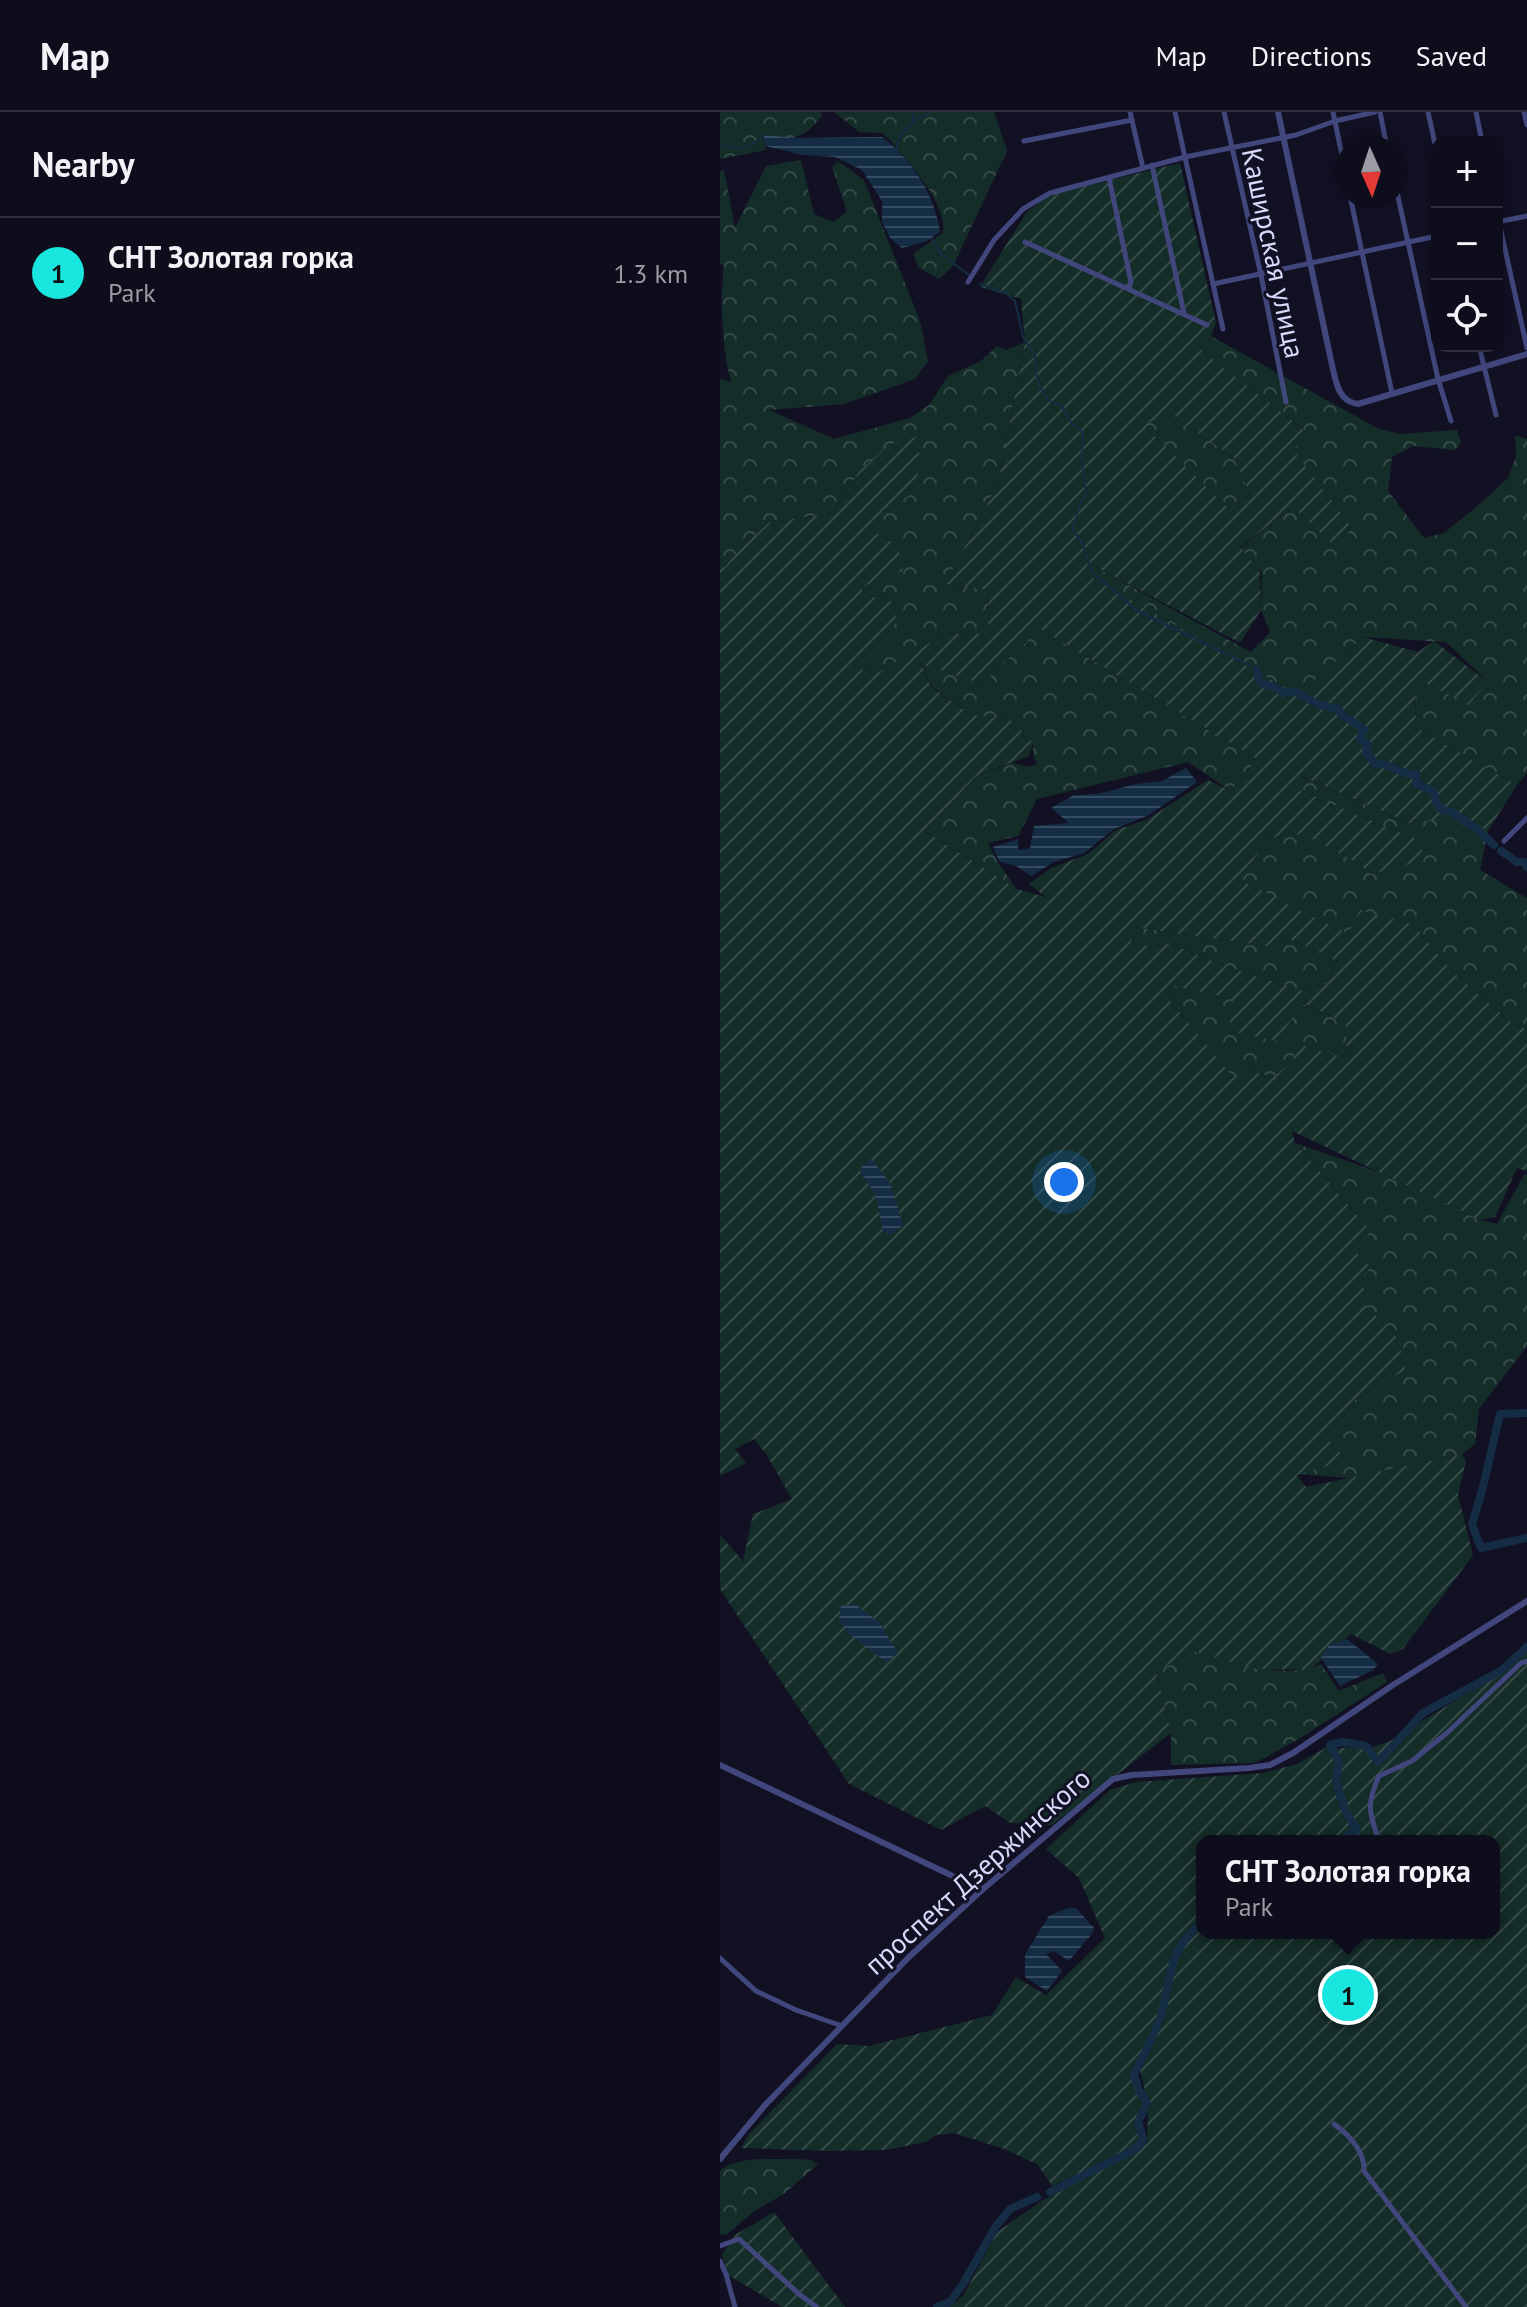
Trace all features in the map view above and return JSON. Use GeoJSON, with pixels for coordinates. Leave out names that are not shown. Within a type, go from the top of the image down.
{"type":"FeatureCollection","features":[{"type":"Feature","properties":{"kind":"street"},"geometry":{"type":"LineString","coordinates":[[1130,112],[1143,168]]}},
{"type":"Feature","properties":{"kind":"street"},"geometry":{"type":"LineString","coordinates":[[1175,112],[1223,329]]}},
{"type":"Feature","properties":{"kind":"street","name":"Каширская улица"},"geometry":{"type":"LineString","coordinates":[[1224,112],[1286,402]]}},
{"type":"Feature","properties":{"kind":"street"},"geometry":{"type":"LineString","coordinates":[[1278,112],[1332,365],[1343,398],[1358,404],[1527,354]]}},
{"type":"Feature","properties":{"kind":"street"},"geometry":{"type":"LineString","coordinates":[[1333,112],[1338,136]]}},
{"type":"Feature","properties":{"kind":"street"},"geometry":{"type":"LineString","coordinates":[[968,282],[994,240],[1023,209],[1050,193],[1152,165],[1296,135],[1335,121],[1378,112],[1384,136]]}},
{"type":"Feature","properties":{"kind":"street"},"geometry":{"type":"LineString","coordinates":[[1428,112],[1433,136]]}},
{"type":"Feature","properties":{"kind":"street"},"geometry":{"type":"LineString","coordinates":[[1476,112],[1481,136]]}},
{"type":"Feature","properties":{"kind":"street"},"geometry":{"type":"LineString","coordinates":[[1524,112],[1527,125]]}},
{"type":"Feature","properties":{"kind":"street"},"geometry":{"type":"LineString","coordinates":[[1024,141],[1132,120]]}},
{"type":"Feature","properties":{"kind":"street"},"geometry":{"type":"LineString","coordinates":[[1152,165],[1184,314]]}},
{"type":"Feature","properties":{"kind":"street"},"geometry":{"type":"LineString","coordinates":[[1109,178],[1131,282],[1129,288]]}},
{"type":"Feature","properties":{"kind":"street"},"geometry":{"type":"LineString","coordinates":[[1353,208],[1392,393]]}},
{"type":"Feature","properties":{"kind":"street"},"geometry":{"type":"LineString","coordinates":[[1401,208],[1438,379],[1451,421]]}},
{"type":"Feature","properties":{"kind":"street"},"geometry":{"type":"LineString","coordinates":[[1503,221],[1527,216]]}},
{"type":"Feature","properties":{"kind":"street"},"geometry":{"type":"LineString","coordinates":[[1213,284],[1431,237]]}},
{"type":"Feature","properties":{"kind":"street"},"geometry":{"type":"LineString","coordinates":[[1025,242],[1207,325]]}},
{"type":"Feature","properties":{"kind":"street"},"geometry":{"type":"LineString","coordinates":[[1503,244],[1527,348]]}},
{"type":"Feature","properties":{"kind":"street"},"geometry":{"type":"LineString","coordinates":[[1480,352],[1496,415]]}},
{"type":"Feature","properties":{"kind":"street"},"geometry":{"type":"LineString","coordinates":[[1504,841],[1527,818]]}},
{"type":"Feature","properties":{"kind":"street","name":"проспект Дзержинского"},"geometry":{"type":"LineString","coordinates":[[720,2159],[766,2104],[909,1957],[982,1890],[1113,1779],[1270,1765],[1527,1601]]}},
{"type":"Feature","properties":{"kind":"street"},"geometry":{"type":"LineString","coordinates":[[1377,1835],[1370,1815],[1370,1797],[1379,1776],[1412,1761],[1448,1732],[1521,1663],[1527,1661]]}},
{"type":"Feature","properties":{"kind":"street"},"geometry":{"type":"LineString","coordinates":[[720,1765],[982,1890]]}},
{"type":"Feature","properties":{"kind":"street"},"geometry":{"type":"LineString","coordinates":[[720,1958],[756,1991],[796,2010],[842,2026]]}},
{"type":"Feature","properties":{"kind":"street"},"geometry":{"type":"LineString","coordinates":[[1334,2124],[1346,2133],[1365,2158],[1364,2171],[1466,2307]]}},
{"type":"Feature","properties":{"kind":"street"},"geometry":{"type":"LineString","coordinates":[[720,2246],[739,2239],[817,2307]]}},
{"type":"Feature","properties":{"kind":"street"},"geometry":{"type":"LineString","coordinates":[[720,2261],[735,2307]]}},
{"type":"Feature","properties":{"kind":"street"},"geometry":{"type":"LineString","coordinates":[[720,2284],[726,2274]]}},
{"type":"Feature","properties":{"kind":"green space"},"geometry":{"type":"Polygon","coordinates":[[[720,112],[821,112],[822,116],[796,137],[762,135],[766,150],[720,159],[720,112]]]}},
{"type":"Feature","properties":{"kind":"green space"},"geometry":{"type":"Polygon","coordinates":[[[834,112],[994,112],[1007,151],[953,266],[939,279],[919,268],[913,254],[943,233],[939,207],[931,194],[883,133],[859,132],[834,112]]]}},
{"type":"Feature","properties":{"kind":"green space"},"geometry":{"type":"Polygon","coordinates":[[[801,160],[814,214],[834,222],[847,211],[832,167],[838,161],[864,180],[920,321],[928,361],[915,379],[844,404],[769,410],[834,439],[910,418],[929,405],[948,376],[981,361],[997,346],[1006,350],[1025,342],[998,484],[945,584],[989,590],[988,633],[945,634],[879,672],[852,668],[898,603],[863,594],[861,588],[881,578],[890,540],[877,534],[858,473],[832,514],[770,522],[720,569],[720,379],[731,382],[723,324],[720,171],[724,170],[735,228],[766,166],[801,160]]]}},
{"type":"Feature","properties":{"kind":"green space"},"geometry":{"type":"Polygon","coordinates":[[[1180,163],[1216,323],[1201,350],[1308,433],[1293,450],[1352,528],[1337,548],[1293,507],[1240,547],[1260,572],[1261,610],[1240,643],[1088,563],[1085,574],[1298,695],[1363,637],[1418,652],[1434,641],[1488,682],[1468,705],[1424,682],[1415,692],[1416,728],[1517,785],[1488,831],[1455,817],[1409,823],[1301,776],[1299,790],[1422,842],[1421,861],[1371,874],[1356,862],[1303,834],[1268,838],[1240,880],[1348,934],[1360,910],[1414,925],[1451,970],[1514,1025],[1527,1029],[1527,1171],[1517,1168],[1495,1217],[1480,1220],[1292,1131],[1295,1143],[1371,1231],[1355,1252],[1371,1267],[1363,1277],[1365,1305],[1398,1339],[1405,1370],[1354,1401],[1326,1438],[1347,1460],[1297,1475],[1306,1487],[1462,1454],[1466,1461],[1458,1495],[1473,1555],[1403,1649],[1390,1654],[1351,1634],[1310,1670],[1257,1669],[1191,1651],[1156,1671],[1171,1733],[1052,1825],[1010,1823],[985,1806],[941,1830],[849,1784],[720,1589],[720,1535],[743,1561],[753,1514],[792,1499],[754,1439],[735,1449],[746,1463],[720,1476],[720,569],[770,522],[832,514],[858,473],[888,445],[916,437],[920,458],[914,493],[882,510],[884,521],[876,531],[897,548],[903,571],[861,588],[863,594],[898,603],[893,633],[853,668],[879,672],[945,634],[988,633],[989,590],[945,584],[998,484],[1025,342],[1021,299],[980,287],[1026,213],[1049,195],[1180,163]],[[1167,411],[1144,426],[1227,507],[1250,495],[1234,458],[1167,411]],[[1040,629],[982,684],[921,664],[931,687],[972,715],[1010,720],[1033,743],[1029,756],[976,776],[925,831],[1017,889],[1046,897],[1029,884],[1051,868],[1088,854],[1116,830],[1146,820],[1208,780],[1231,791],[1257,759],[1040,629]],[[1133,927],[1131,942],[1154,947],[1168,943],[1225,966],[1302,991],[1326,984],[1337,961],[1283,936],[1267,946],[1133,927]],[[1171,985],[1170,1001],[1234,1078],[1249,1069],[1272,1078],[1294,1061],[1294,1043],[1346,1058],[1347,1027],[1302,1003],[1277,1041],[1229,1031],[1233,999],[1171,985]]]}},
{"type":"Feature","properties":{"kind":"green space"},"geometry":{"type":"Polygon","coordinates":[[[1211,336],[1379,429],[1400,434],[1457,430],[1461,442],[1455,450],[1413,446],[1392,457],[1388,491],[1424,538],[1444,533],[1508,478],[1516,456],[1515,435],[1527,439],[1527,773],[1517,785],[1416,728],[1415,677],[1488,682],[1446,642],[1363,637],[1298,695],[1085,574],[1088,563],[1251,652],[1270,632],[1261,610],[1262,572],[1242,556],[1240,548],[1293,507],[1337,547],[1293,450],[1307,432],[1201,350],[1211,336]]]}},
{"type":"Feature","properties":{"kind":"green space"},"geometry":{"type":"Polygon","coordinates":[[[1167,411],[1234,458],[1250,495],[1227,507],[1143,426],[1167,411]]]}},
{"type":"Feature","properties":{"kind":"green space"},"geometry":{"type":"Polygon","coordinates":[[[1040,629],[1257,759],[1231,791],[1188,762],[1037,799],[1018,836],[988,843],[1017,889],[925,831],[976,776],[1013,763],[1029,767],[1037,764],[1033,743],[1010,720],[972,715],[931,686],[921,663],[982,684],[1040,629]]]}},
{"type":"Feature","properties":{"kind":"green space"},"geometry":{"type":"Polygon","coordinates":[[[1300,776],[1409,823],[1455,816],[1488,831],[1480,870],[1527,898],[1527,1029],[1514,1025],[1451,970],[1414,925],[1348,934],[1239,881],[1268,838],[1303,833],[1356,862],[1371,874],[1422,842],[1298,790],[1300,776]]]}},
{"type":"Feature","properties":{"kind":"green space"},"geometry":{"type":"Polygon","coordinates":[[[1133,927],[1267,946],[1283,936],[1337,961],[1326,984],[1302,991],[1225,966],[1168,943],[1154,947],[1130,942],[1133,927]]]}},
{"type":"Feature","properties":{"kind":"green space"},"geometry":{"type":"Polygon","coordinates":[[[1171,984],[1233,999],[1301,1003],[1335,1018],[1347,1027],[1346,1059],[1294,1043],[1294,1061],[1272,1078],[1249,1069],[1234,1079],[1170,1001],[1171,984]]]}},
{"type":"Feature","properties":{"kind":"green space"},"geometry":{"type":"Polygon","coordinates":[[[1295,1143],[1390,1176],[1480,1220],[1497,1224],[1524,1175],[1527,1175],[1527,1346],[1479,1409],[1475,1444],[1462,1454],[1350,1478],[1297,1474],[1346,1460],[1325,1438],[1354,1401],[1405,1369],[1354,1308],[1347,1249],[1360,1218],[1295,1143]]]}},
{"type":"Feature","properties":{"kind":"green space"},"geometry":{"type":"Polygon","coordinates":[[[1527,1645],[1527,2307],[950,2307],[963,2296],[997,2232],[1043,2200],[1138,2151],[1147,2142],[1148,2104],[1140,2070],[1164,2015],[1172,1975],[1182,1947],[1196,1934],[1196,1939],[1500,1939],[1500,1835],[1354,1835],[1360,1831],[1347,1809],[1338,1780],[1341,1763],[1334,1748],[1372,1747],[1390,1741],[1474,1689],[1527,1645]]]}},
{"type":"Feature","properties":{"kind":"green space"},"geometry":{"type":"Polygon","coordinates":[[[1191,1650],[1274,1670],[1307,1669],[1321,1664],[1339,1691],[1383,1673],[1387,1682],[1299,1739],[1255,1763],[1171,1765],[1171,1733],[1156,1670],[1191,1650]]]}},
{"type":"Feature","properties":{"kind":"green space"},"geometry":{"type":"Polygon","coordinates":[[[1327,1747],[1336,1763],[1334,1781],[1343,1812],[1354,1829],[1344,1835],[1196,1835],[1196,1924],[1178,1945],[1166,1975],[1160,2013],[1132,2074],[1144,2103],[1135,2124],[1141,2139],[1135,2145],[1052,2186],[1037,2164],[1004,2149],[954,2133],[885,2150],[741,2148],[749,2134],[837,2044],[869,2046],[992,2015],[1016,1977],[1046,1995],[1105,1938],[1079,1878],[1046,1849],[1110,1790],[1136,1782],[1263,1773],[1297,1764],[1327,1747]]]}},
{"type":"Feature","properties":{"kind":"green space"},"geometry":{"type":"Polygon","coordinates":[[[798,2159],[818,2164],[785,2193],[753,2212],[726,2235],[720,2234],[720,2171],[747,2160],[798,2159]]]}},
{"type":"Feature","properties":{"kind":"green space"},"geometry":{"type":"Polygon","coordinates":[[[774,2212],[845,2307],[782,2307],[728,2275],[722,2255],[735,2235],[774,2212]]]}},
{"type":"Feature","properties":{"kind":"water"},"geometry":{"type":"Polygon","coordinates":[[[763,135],[798,138],[882,137],[903,156],[920,179],[933,205],[940,232],[927,241],[902,248],[890,238],[882,222],[882,201],[862,170],[835,157],[803,155],[765,146],[763,135]]]}},
{"type":"Feature","properties":{"kind":"water"},"geometry":{"type":"Polygon","coordinates":[[[1186,768],[1197,782],[1149,815],[1114,829],[1084,853],[1054,862],[1031,876],[1018,867],[999,861],[993,847],[1018,839],[1018,850],[1030,848],[1034,826],[1069,823],[1051,808],[1074,795],[1098,794],[1162,781],[1186,768]]]}},
{"type":"Feature","properties":{"kind":"water"},"geometry":{"type":"Polygon","coordinates":[[[869,1160],[890,1183],[903,1225],[891,1235],[883,1231],[876,1195],[860,1171],[869,1160]]]}},
{"type":"Feature","properties":{"kind":"water"},"geometry":{"type":"Polygon","coordinates":[[[855,1604],[879,1622],[898,1653],[886,1662],[849,1634],[839,1619],[841,1606],[855,1604]]]}},
{"type":"Feature","properties":{"kind":"water"},"geometry":{"type":"Polygon","coordinates":[[[1347,1639],[1378,1664],[1373,1670],[1340,1686],[1321,1658],[1329,1645],[1347,1639]]]}},
{"type":"Feature","properties":{"kind":"water"},"geometry":{"type":"Polygon","coordinates":[[[1076,1908],[1094,1928],[1069,1961],[1054,1951],[1046,1954],[1062,1971],[1047,1991],[1025,1977],[1025,1955],[1049,1916],[1076,1908]]]}},
{"type":"Feature","properties":{"kind":"waterway"},"geometry":{"type":"LineString","coordinates":[[913,122],[914,112]]}},
{"type":"Feature","properties":{"kind":"waterway"},"geometry":{"type":"LineString","coordinates":[[896,150],[904,132],[930,112]]}},
{"type":"Feature","properties":{"kind":"waterway"},"geometry":{"type":"LineString","coordinates":[[720,146],[741,148],[764,138]]}},
{"type":"Feature","properties":{"kind":"waterway"},"geometry":{"type":"LineString","coordinates":[[932,239],[941,254],[969,275]]}},
{"type":"Feature","properties":{"kind":"waterway"},"geometry":{"type":"LineString","coordinates":[[980,284],[1006,293],[1015,301],[1023,337],[1035,355],[1040,387],[1049,401],[1061,405],[1069,420],[1083,433],[1086,495],[1081,501],[1073,529],[1083,545],[1092,572],[1136,610],[1251,666]]}},
{"type":"Feature","properties":{"kind":"waterway"},"geometry":{"type":"LineString","coordinates":[[1257,670],[1262,683],[1283,693],[1297,693],[1318,704],[1338,709],[1364,729],[1360,739],[1368,744],[1366,753],[1376,764],[1417,774],[1416,784],[1433,791],[1439,808],[1464,820],[1494,845]]}},
{"type":"Feature","properties":{"kind":"waterway"},"geometry":{"type":"LineString","coordinates":[[1501,851],[1517,862],[1524,862],[1527,867]]}},
{"type":"Feature","properties":{"kind":"waterway"},"geometry":{"type":"LineString","coordinates":[[1527,1413],[1500,1414],[1472,1524],[1481,1548],[1527,1538]]}},
{"type":"Feature","properties":{"kind":"waterway"},"geometry":{"type":"LineString","coordinates":[[1349,1835],[1357,1830],[1345,1810],[1336,1781],[1339,1763],[1330,1745],[1342,1742],[1366,1746],[1378,1762],[1423,1713],[1502,1670],[1527,1647]]}},
{"type":"Feature","properties":{"kind":"waterway"},"geometry":{"type":"LineString","coordinates":[[1050,2192],[1124,2155],[1139,2146],[1143,2139],[1138,2122],[1147,2103],[1134,2075],[1159,2020],[1177,1953],[1196,1929]]}},
{"type":"Feature","properties":{"kind":"waterway"},"geometry":{"type":"LineString","coordinates":[[937,2307],[950,2302],[996,2226],[1010,2209],[1037,2197]]}},
{"type":"Feature","properties":{"kind":"waterway"},"geometry":{"type":"LineString","coordinates":[[950,2302],[950,2307]]}},
{"type":"Feature","properties":{"kind":"place","name":"СНТ Золотая горка"},"geometry":{"type":"Point","coordinates":[1348,1995]}}]}
